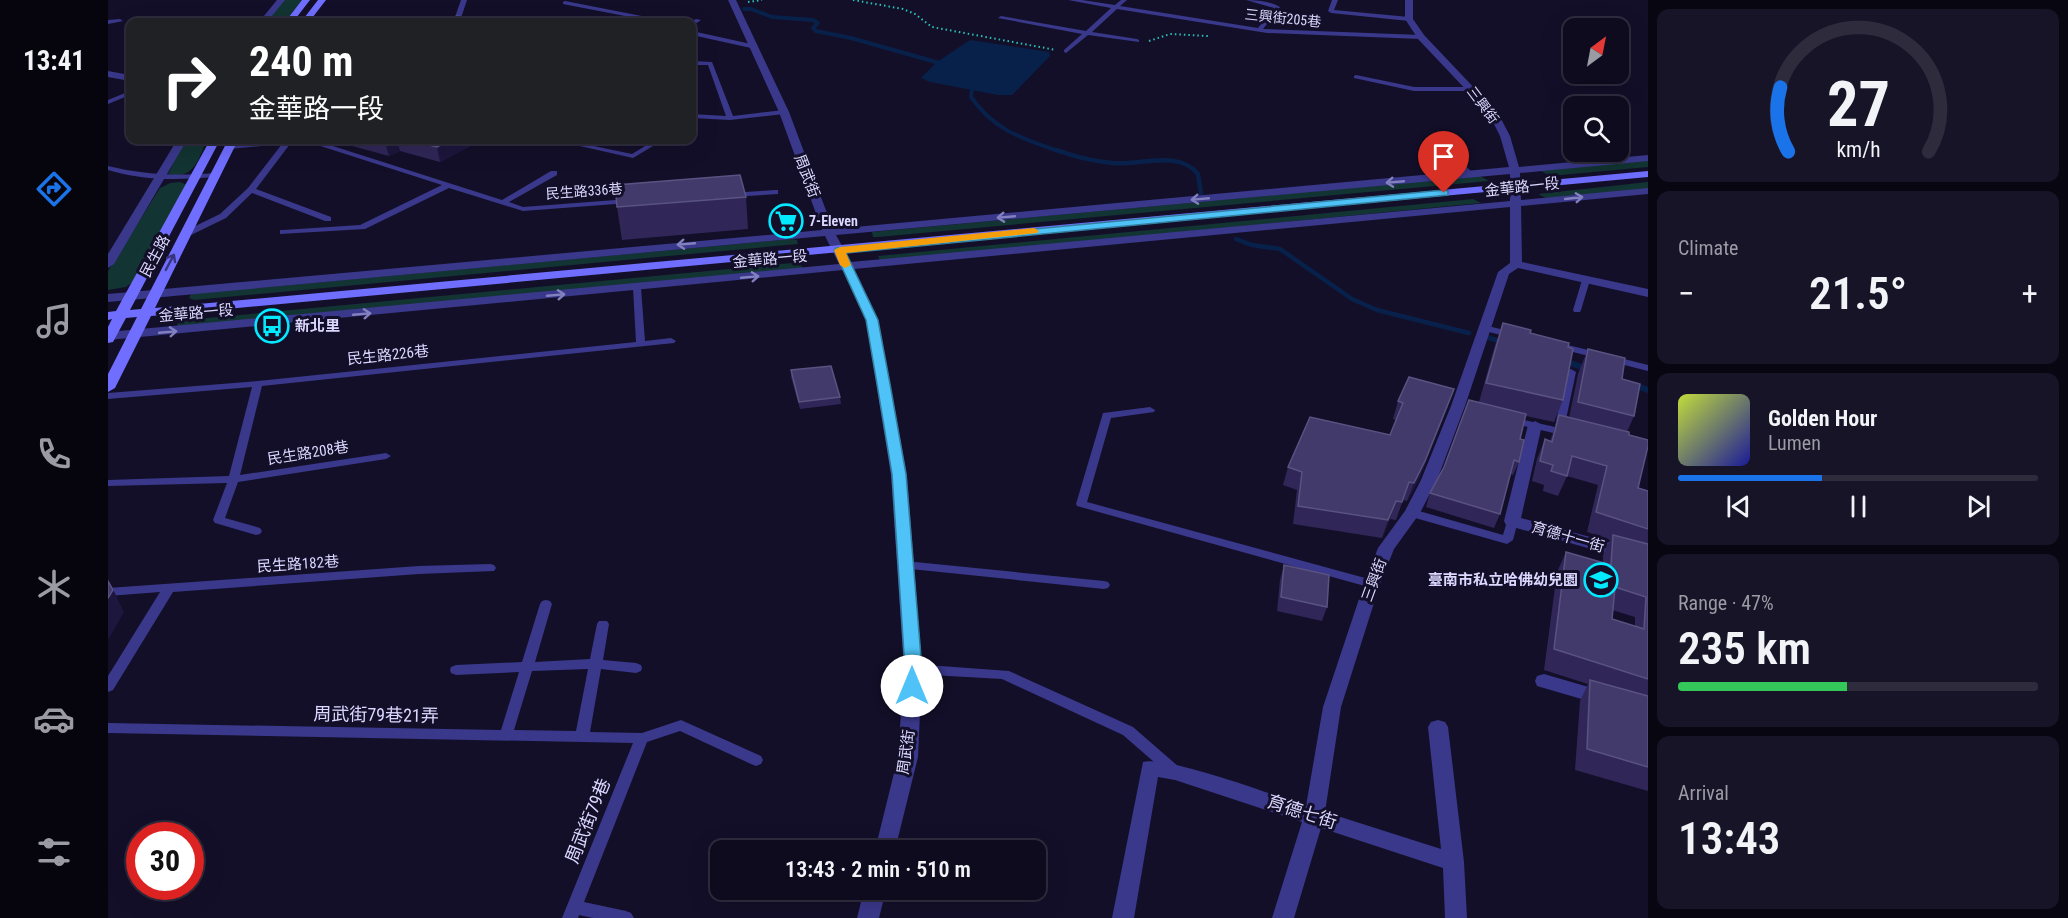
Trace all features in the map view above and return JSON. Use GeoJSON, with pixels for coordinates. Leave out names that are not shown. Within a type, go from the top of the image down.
{"type":"FeatureCollection","features":[{"type":"Feature","properties":{"kind":"street"},"geometry":{"type":"LineString","coordinates":[[266,18],[281,0]]}},
{"type":"Feature","properties":{"kind":"street"},"geometry":{"type":"LineString","coordinates":[[292,18],[306,0]]}},
{"type":"Feature","properties":{"kind":"street"},"geometry":{"type":"LineString","coordinates":[[308,18],[322,0]]}},
{"type":"Feature","properties":{"kind":"street","name":"周武街"},"geometry":{"type":"LineString","coordinates":[[732,0],[751,46],[784,112],[829,233],[840,250],[846,268],[872,320],[899,474],[913,669],[908,757],[887,840]]}},
{"type":"Feature","properties":{"kind":"street"},"geometry":{"type":"LineString","coordinates":[[1409,0],[1409,19]]}},
{"type":"Feature","properties":{"kind":"street","name":"三興街"},"geometry":{"type":"LineString","coordinates":[[1283,918],[1314,816],[1332,707],[1372,584],[1386,548],[1412,513],[1463,408],[1484,328],[1504,272],[1515,264],[1515,170],[1505,136],[1493,113],[1421,37],[1409,19]]}},
{"type":"Feature","properties":{"kind":"street"},"geometry":{"type":"LineString","coordinates":[[108,74],[126,77]]}},
{"type":"Feature","properties":{"kind":"street"},"geometry":{"type":"LineString","coordinates":[[108,264],[161,179],[180,144]]}},
{"type":"Feature","properties":{"kind":"street","name":"民生路"},"geometry":{"type":"LineString","coordinates":[[108,337],[213,144]]}},
{"type":"Feature","properties":{"kind":"street","name":"民生路"},"geometry":{"type":"LineString","coordinates":[[108,388],[136,334],[153,294],[230,144]]}},
{"type":"Feature","properties":{"kind":"street","name":"金華路一段"},"geometry":{"type":"LineString","coordinates":[[108,298],[1648,158]]}},
{"type":"Feature","properties":{"kind":"street","name":"金華路一段"},"geometry":{"type":"LineString","coordinates":[[108,316],[1648,174]]}},
{"type":"Feature","properties":{"kind":"street","name":"金華路一段"},"geometry":{"type":"LineString","coordinates":[[108,337],[1648,191]]}},
{"type":"Feature","properties":{"kind":"street"},"geometry":{"type":"LineString","coordinates":[[1515,264],[1648,293]]}},
{"type":"Feature","properties":{"kind":"street","name":"育德十一街"},"geometry":{"type":"LineString","coordinates":[[1535,425],[1512,521],[1648,559]]}},
{"type":"Feature","properties":{"kind":"street"},"geometry":{"type":"LineString","coordinates":[[1544,681],[1617,702]]}},
{"type":"Feature","properties":{"kind":"street"},"geometry":{"type":"LineString","coordinates":[[1438,727],[1453,862],[1456,918]]}},
{"type":"Feature","properties":{"kind":"street","name":"育德七街"},"geometry":{"type":"LineString","coordinates":[[1123,918],[1150,768],[1175,772],[1453,862]]}},
{"type":"Feature","properties":{"kind":"street"},"geometry":{"type":"LineString","coordinates":[[868,918],[872,900]]}},
{"type":"Feature","properties":{"kind":"lane"},"geometry":{"type":"LineString","coordinates":[[457,18],[464,0]]}},
{"type":"Feature","properties":{"kind":"lane","name":"三興街205巷"},"geometry":{"type":"LineString","coordinates":[[1071,0],[1260,29],[1332,35],[1421,37]]}},
{"type":"Feature","properties":{"kind":"lane"},"geometry":{"type":"LineString","coordinates":[[1066,51],[1124,0]]}},
{"type":"Feature","properties":{"kind":"lane"},"geometry":{"type":"LineString","coordinates":[[1249,0],[1267,3],[1277,8],[1260,29]]}},
{"type":"Feature","properties":{"kind":"lane"},"geometry":{"type":"LineString","coordinates":[[1335,0],[1331,11],[1409,19]]}},
{"type":"Feature","properties":{"kind":"lane"},"geometry":{"type":"LineString","coordinates":[[565,3],[642,18]]}},
{"type":"Feature","properties":{"kind":"lane"},"geometry":{"type":"LineString","coordinates":[[1001,18],[1137,41]]}},
{"type":"Feature","properties":{"kind":"lane"},"geometry":{"type":"LineString","coordinates":[[108,22],[120,21]]}},
{"type":"Feature","properties":{"kind":"lane"},"geometry":{"type":"LineString","coordinates":[[696,34],[751,46]]}},
{"type":"Feature","properties":{"kind":"lane"},"geometry":{"type":"LineString","coordinates":[[696,63],[710,63],[730,118]]}},
{"type":"Feature","properties":{"kind":"lane"},"geometry":{"type":"LineString","coordinates":[[1356,77],[1414,89],[1472,89]]}},
{"type":"Feature","properties":{"kind":"lane"},"geometry":{"type":"LineString","coordinates":[[111,99],[126,94]]}},
{"type":"Feature","properties":{"kind":"lane"},"geometry":{"type":"LineString","coordinates":[[696,117],[730,118],[784,112]]}},
{"type":"Feature","properties":{"kind":"lane"},"geometry":{"type":"LineString","coordinates":[[1434,142],[1469,174]]}},
{"type":"Feature","properties":{"kind":"lane"},"geometry":{"type":"LineString","coordinates":[[186,234],[223,216],[251,190],[285,144]]}},
{"type":"Feature","properties":{"kind":"lane","name":"民生路336巷"},"geometry":{"type":"LineString","coordinates":[[321,144],[523,209],[638,201]]}},
{"type":"Feature","properties":{"kind":"lane"},"geometry":{"type":"LineString","coordinates":[[576,144],[633,156],[652,144]]}},
{"type":"Feature","properties":{"kind":"lane"},"geometry":{"type":"LineString","coordinates":[[108,168],[129,176],[161,179],[215,175]]}},
{"type":"Feature","properties":{"kind":"lane","name":"民生路336巷"},"geometry":{"type":"LineString","coordinates":[[503,202],[554,173]]}},
{"type":"Feature","properties":{"kind":"lane"},"geometry":{"type":"LineString","coordinates":[[282,232],[362,227],[449,185]]}},
{"type":"Feature","properties":{"kind":"lane"},"geometry":{"type":"LineString","coordinates":[[251,190],[328,219]]}},
{"type":"Feature","properties":{"kind":"lane"},"geometry":{"type":"LineString","coordinates":[[718,195],[776,192]]}},
{"type":"Feature","properties":{"kind":"lane"},"geometry":{"type":"LineString","coordinates":[[1577,310],[1586,280]]}},
{"type":"Feature","properties":{"kind":"lane"},"geometry":{"type":"LineString","coordinates":[[637,288],[641,344]]}},
{"type":"Feature","properties":{"kind":"lane"},"geometry":{"type":"LineString","coordinates":[[1484,328],[1528,338]]}},
{"type":"Feature","properties":{"kind":"lane","name":"民生路226巷"},"geometry":{"type":"LineString","coordinates":[[108,396],[258,384],[671,341]]}},
{"type":"Feature","properties":{"kind":"lane"},"geometry":{"type":"LineString","coordinates":[[1550,344],[1648,368]]}},
{"type":"Feature","properties":{"kind":"lane"},"geometry":{"type":"LineString","coordinates":[[1559,432],[1571,372]]}},
{"type":"Feature","properties":{"kind":"lane"},"geometry":{"type":"LineString","coordinates":[[256,531],[219,520],[234,479],[258,384]]}},
{"type":"Feature","properties":{"kind":"lane"},"geometry":{"type":"LineString","coordinates":[[1150,410],[1107,415],[1081,504],[1372,584]]}},
{"type":"Feature","properties":{"kind":"lane"},"geometry":{"type":"LineString","coordinates":[[1502,417],[1581,437]]}},
{"type":"Feature","properties":{"kind":"lane","name":"民生路208巷"},"geometry":{"type":"LineString","coordinates":[[108,483],[234,479],[386,456]]}},
{"type":"Feature","properties":{"kind":"lane"},"geometry":{"type":"LineString","coordinates":[[1412,513],[1507,540],[1512,521]]}},
{"type":"Feature","properties":{"kind":"lane"},"geometry":{"type":"LineString","coordinates":[[905,566],[1104,585]]}},
{"type":"Feature","properties":{"kind":"lane","name":"民生路182巷"},"geometry":{"type":"LineString","coordinates":[[108,592],[419,570],[490,568]]}},
{"type":"Feature","properties":{"kind":"lane"},"geometry":{"type":"LineString","coordinates":[[108,687],[169,588]]}},
{"type":"Feature","properties":{"kind":"lane"},"geometry":{"type":"LineString","coordinates":[[506,735],[546,604]]}},
{"type":"Feature","properties":{"kind":"lane"},"geometry":{"type":"LineString","coordinates":[[582,737],[603,624]]}},
{"type":"Feature","properties":{"kind":"lane"},"geometry":{"type":"LineString","coordinates":[[456,669],[596,664],[636,668]]}},
{"type":"Feature","properties":{"kind":"lane"},"geometry":{"type":"LineString","coordinates":[[913,669],[1004,674],[1128,731],[1175,772]]}},
{"type":"Feature","properties":{"kind":"lane","name":"周武街79巷21弄"},"geometry":{"type":"LineString","coordinates":[[108,728],[642,738],[681,725],[756,760]]}},
{"type":"Feature","properties":{"kind":"lane","name":"周武街79巷"},"geometry":{"type":"LineString","coordinates":[[572,913],[642,738]]}},
{"type":"Feature","properties":{"kind":"lane"},"geometry":{"type":"LineString","coordinates":[[572,913],[626,918]]}},
{"type":"Feature","properties":{"kind":"path"},"geometry":{"type":"LineString","coordinates":[[854,0],[903,9],[915,14],[932,27],[1066,51]]}},
{"type":"Feature","properties":{"kind":"path"},"geometry":{"type":"LineString","coordinates":[[1137,41],[1147,41],[1163,33],[1213,36]]}},
{"type":"Feature","properties":{"kind":"green space"},"geometry":{"type":"Polygon","coordinates":[[[284,0],[302,0],[288,18],[269,18],[284,0]]]}},
{"type":"Feature","properties":{"kind":"green space"},"geometry":{"type":"Polygon","coordinates":[[[183,144],[205,144],[198,161],[190,171],[177,175],[168,174],[183,144]]]}},
{"type":"Feature","properties":{"kind":"green space"},"geometry":{"type":"Polygon","coordinates":[[[1648,160],[1648,167],[1550,176],[1541,171],[1629,162],[1648,160]]]}},
{"type":"Feature","properties":{"kind":"green space"},"geometry":{"type":"Polygon","coordinates":[[[1480,176],[1489,181],[878,237],[873,237],[872,232],[1480,176]]]}},
{"type":"Feature","properties":{"kind":"green space"},"geometry":{"type":"Polygon","coordinates":[[[180,182],[187,185],[133,282],[126,287],[108,290],[108,271],[160,188],[170,183],[180,182]]]}},
{"type":"Feature","properties":{"kind":"green space"},"geometry":{"type":"Polygon","coordinates":[[[1648,182],[1648,189],[1546,198],[1538,194],[1648,182]]]}},
{"type":"Feature","properties":{"kind":"green space"},"geometry":{"type":"Polygon","coordinates":[[[1473,199],[1481,203],[885,261],[880,260],[878,256],[1473,199]]]}},
{"type":"Feature","properties":{"kind":"green space"},"geometry":{"type":"Polygon","coordinates":[[[797,240],[798,244],[194,300],[189,298],[191,294],[797,240]]]}},
{"type":"Feature","properties":{"kind":"green space"},"geometry":{"type":"Polygon","coordinates":[[[800,264],[803,268],[176,328],[179,321],[186,320],[800,264]]]}},
{"type":"Feature","properties":{"kind":"water"},"geometry":{"type":"Polygon","coordinates":[[[970,40],[1049,52],[1050,56],[1012,95],[998,95],[930,82],[921,78],[937,62],[970,40]]]}},
{"type":"Feature","properties":{"kind":"building"},"geometry":{"type":"Polygon","coordinates":[[[425,144],[443,144],[437,147],[425,144]]]}},
{"type":"Feature","properties":{"kind":"building"},"geometry":{"type":"Polygon","coordinates":[[[740,175],[746,197],[617,207],[615,185],[740,175]]]}},
{"type":"Feature","properties":{"kind":"building"},"geometry":{"type":"Polygon","coordinates":[[[1503,323],[1569,343],[1568,347],[1573,349],[1563,400],[1486,383],[1503,323]]]}},
{"type":"Feature","properties":{"kind":"building"},"geometry":{"type":"Polygon","coordinates":[[[1588,349],[1625,358],[1622,379],[1640,384],[1634,416],[1578,402],[1588,349]]]}},
{"type":"Feature","properties":{"kind":"building"},"geometry":{"type":"Polygon","coordinates":[[[831,366],[840,397],[799,402],[791,370],[831,366]]]}},
{"type":"Feature","properties":{"kind":"building"},"geometry":{"type":"Polygon","coordinates":[[[1409,377],[1454,389],[1414,483],[1409,482],[1402,502],[1396,501],[1388,520],[1298,506],[1302,472],[1288,467],[1310,417],[1390,435],[1403,403],[1398,401],[1409,377]]]}},
{"type":"Feature","properties":{"kind":"building"},"geometry":{"type":"Polygon","coordinates":[[[1469,400],[1526,414],[1520,439],[1524,440],[1519,462],[1514,460],[1500,514],[1430,493],[1444,467],[1469,400]]]}},
{"type":"Feature","properties":{"kind":"building"},"geometry":{"type":"Polygon","coordinates":[[[1559,415],[1629,432],[1629,435],[1648,440],[1638,488],[1648,491],[1648,529],[1596,512],[1607,466],[1572,456],[1567,476],[1551,471],[1553,465],[1540,461],[1545,439],[1552,442],[1559,415]]]}},
{"type":"Feature","properties":{"kind":"building"},"geometry":{"type":"Polygon","coordinates":[[[1613,535],[1648,544],[1648,679],[1554,649],[1566,552],[1611,565],[1613,535]],[[1615,587],[1612,619],[1644,629],[1646,597],[1615,587]]]}},
{"type":"Feature","properties":{"kind":"building"},"geometry":{"type":"Polygon","coordinates":[[[1284,565],[1329,575],[1327,607],[1281,597],[1284,565]]]}},
{"type":"Feature","properties":{"kind":"building"},"geometry":{"type":"Polygon","coordinates":[[[108,581],[113,590],[108,598],[108,581]]]}},
{"type":"Feature","properties":{"kind":"building"},"geometry":{"type":"Polygon","coordinates":[[[1590,680],[1648,696],[1648,767],[1587,749],[1590,680]]]}},
{"type":"Feature","properties":{"kind":"waterway"},"geometry":{"type":"LineString","coordinates":[[744,9],[751,9],[772,17],[813,20],[818,23],[813,28],[816,31],[851,38],[943,64]]}},
{"type":"Feature","properties":{"kind":"waterway"},"geometry":{"type":"LineString","coordinates":[[973,83],[971,97],[980,109],[1000,126],[1061,152]]}},
{"type":"Feature","properties":{"kind":"waterway"},"geometry":{"type":"LineString","coordinates":[[1057,150],[1112,163],[1158,160],[1180,162],[1190,166],[1198,174],[1201,194]]}},
{"type":"Feature","properties":{"kind":"waterway"},"geometry":{"type":"LineString","coordinates":[[1236,239],[1252,245],[1280,249],[1352,299],[1377,310],[1469,333]]}},
{"type":"Feature","properties":{"kind":"waterway"},"geometry":{"type":"LineString","coordinates":[[1486,337],[1502,342]]}},
{"type":"Feature","properties":{"kind":"waterway"},"geometry":{"type":"LineString","coordinates":[[1564,361],[1588,369]]}},
{"type":"Feature","properties":{"kind":"waterway"},"geometry":{"type":"LineString","coordinates":[[1632,384],[1648,390]]}},
{"type":"Feature","properties":{"kind":"slow traffic"},"geometry":{"type":"LineString","coordinates":[[845,265],[840,250],[1034,231]]}},
{"type":"Feature","properties":{"kind":"place","name":"7-Eleven"},"geometry":{"type":"Point","coordinates":[786,221]}},
{"type":"Feature","properties":{"kind":"place","name":"新北里"},"geometry":{"type":"Point","coordinates":[272,326]}},
{"type":"Feature","properties":{"kind":"place","name":"臺南市私立哈佛幼兒園"},"geometry":{"type":"Point","coordinates":[1601,580]}},
{"type":"Feature","properties":{"kind":"route"},"geometry":{"type":"LineString","coordinates":[[912,686],[913,669],[899,474],[872,320],[846,268],[840,250],[1444,193]]}}]}
